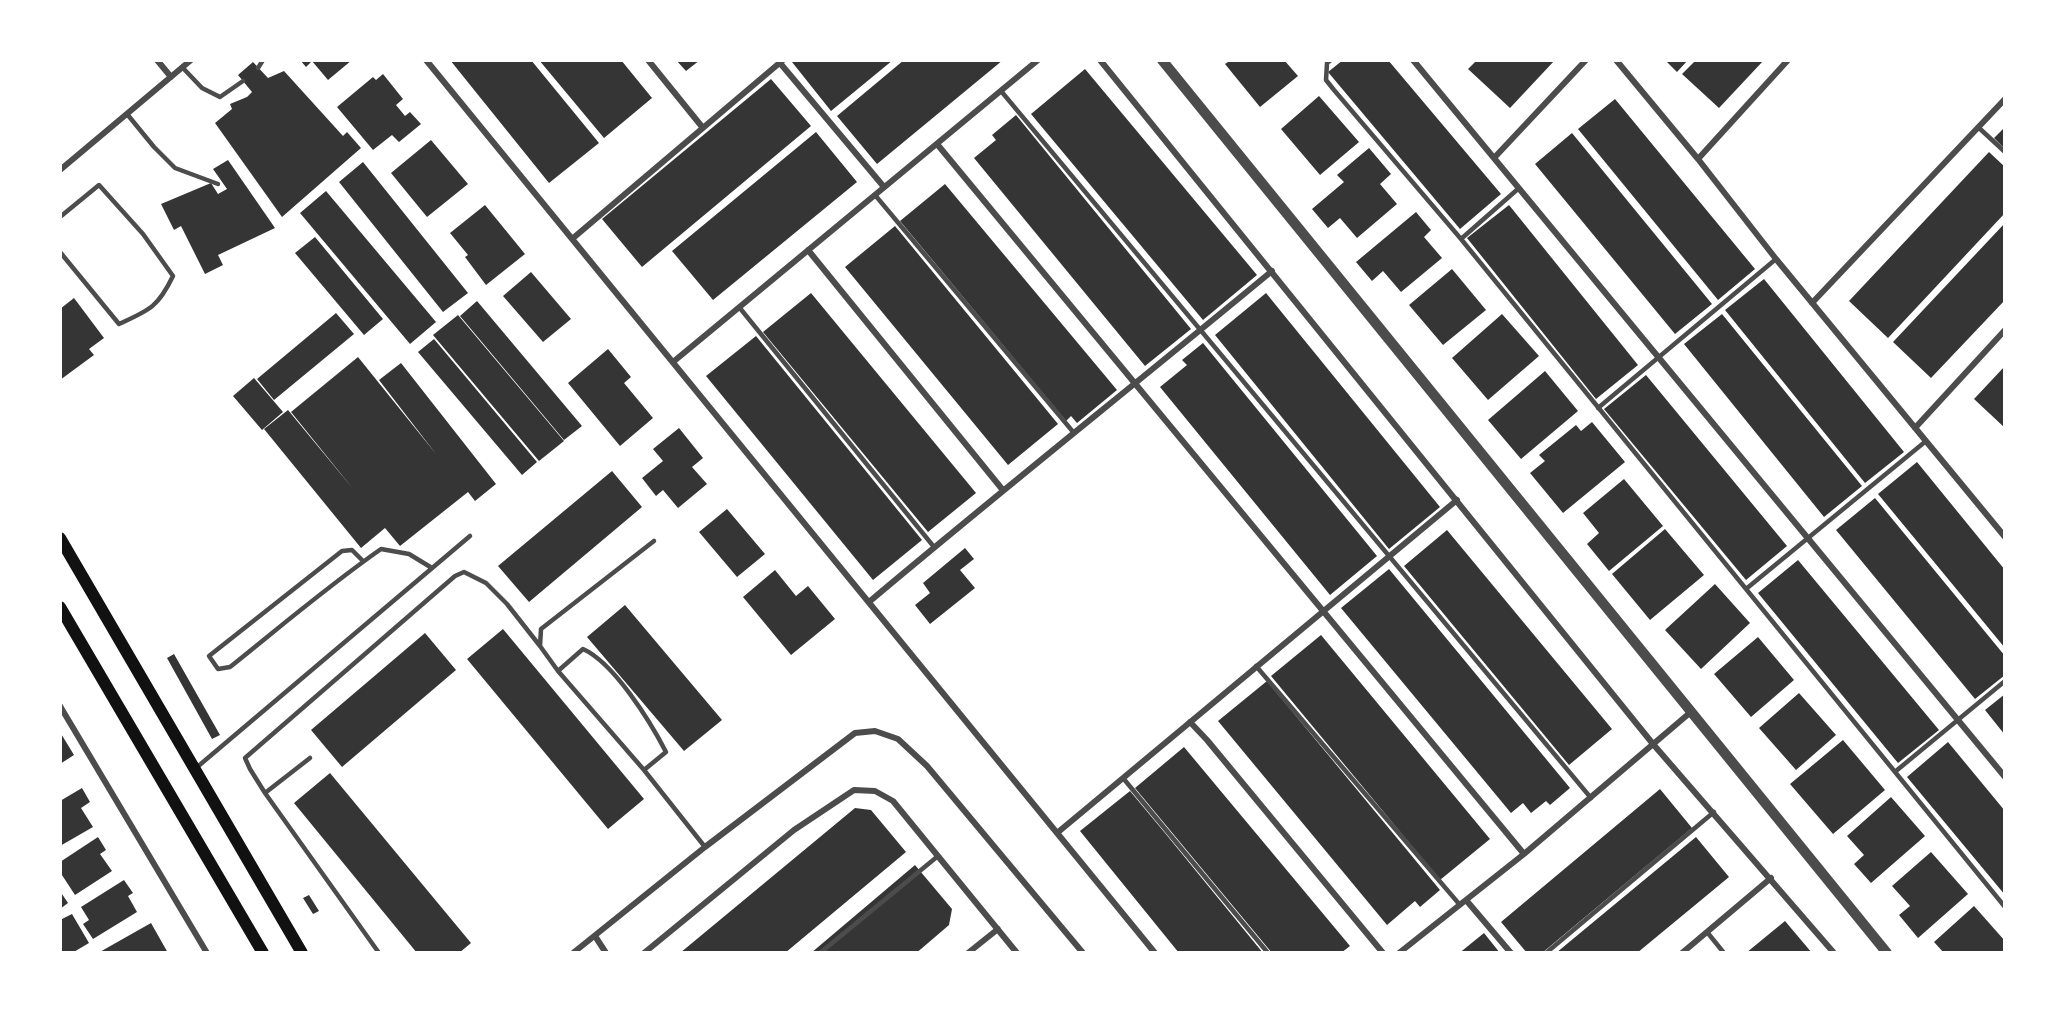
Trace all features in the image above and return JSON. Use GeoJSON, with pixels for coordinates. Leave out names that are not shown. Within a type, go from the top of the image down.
{"type":"FeatureCollection","features":[{"type":"Feature","properties":{"kind":"main road"},"geometry":{"type":"LineString","coordinates":[[60,538],[302,953]]}},
{"type":"Feature","properties":{"kind":"main road"},"geometry":{"type":"LineString","coordinates":[[62,614],[264,953]]}},
{"type":"Feature","properties":{"kind":"street"},"geometry":{"type":"LineString","coordinates":[[157,60],[171,77]]}},
{"type":"Feature","properties":{"kind":"street"},"geometry":{"type":"LineString","coordinates":[[60,170],[191,60]]}},
{"type":"Feature","properties":{"kind":"street"},"geometry":{"type":"LineString","coordinates":[[426,60],[1155,953]]}},
{"type":"Feature","properties":{"kind":"street"},"geometry":{"type":"LineString","coordinates":[[648,60],[703,128]]}},
{"type":"Feature","properties":{"kind":"street"},"geometry":{"type":"LineString","coordinates":[[673,362],[1038,60]]}},
{"type":"Feature","properties":{"kind":"street"},"geometry":{"type":"LineString","coordinates":[[1100,60],[1653,744],[1834,953]]}},
{"type":"Feature","properties":{"kind":"street"},"geometry":{"type":"LineString","coordinates":[[1162,60],[1887,953]]}},
{"type":"Feature","properties":{"kind":"street"},"geometry":{"type":"LineString","coordinates":[[1413,60],[2005,777]]}},
{"type":"Feature","properties":{"kind":"street"},"geometry":{"type":"LineString","coordinates":[[1494,158],[1586,60]]}},
{"type":"Feature","properties":{"kind":"street"},"geometry":{"type":"LineString","coordinates":[[1616,60],[2005,537]]}},
{"type":"Feature","properties":{"kind":"street"},"geometry":{"type":"LineString","coordinates":[[1698,159],[1788,60]]}},
{"type":"Feature","properties":{"kind":"street"},"geometry":{"type":"LineString","coordinates":[[572,239],[782,61],[884,188]]}},
{"type":"Feature","properties":{"kind":"street"},"geometry":{"type":"LineString","coordinates":[[1812,303],[2005,99]]}},
{"type":"Feature","properties":{"kind":"street"},"geometry":{"type":"LineString","coordinates":[[937,144],[1524,854]]}},
{"type":"Feature","properties":{"kind":"street"},"geometry":{"type":"LineString","coordinates":[[808,250],[1002,489]]}},
{"type":"Feature","properties":{"kind":"street"},"geometry":{"type":"LineString","coordinates":[[868,602],[1002,489],[1135,385],[1272,271]]}},
{"type":"Feature","properties":{"kind":"street"},"geometry":{"type":"LineString","coordinates":[[1915,428],[2005,330]]}},
{"type":"Feature","properties":{"kind":"street"},"geometry":{"type":"LineString","coordinates":[[1057,833],[1457,500]]}},
{"type":"Feature","properties":{"kind":"street"},"geometry":{"type":"LineString","coordinates":[[60,706],[207,953]]}},
{"type":"Feature","properties":{"kind":"street"},"geometry":{"type":"LineString","coordinates":[[1399,953],[1524,854],[1692,711]]}},
{"type":"Feature","properties":{"kind":"street"},"geometry":{"type":"LineString","coordinates":[[1190,722],[1383,953]]}},
{"type":"Feature","properties":{"kind":"street"},"geometry":{"type":"LineString","coordinates":[[573,953],[705,847],[855,733],[875,731],[898,739],[927,766],[1083,953]]}},
{"type":"Feature","properties":{"kind":"street"},"geometry":{"type":"LineString","coordinates":[[644,953],[794,830],[854,790],[876,791],[893,801],[1017,953]]}},
{"type":"Feature","properties":{"kind":"street"},"geometry":{"type":"LineString","coordinates":[[1682,953],[1771,878]]}},
{"type":"Feature","properties":{"kind":"street"},"geometry":{"type":"LineString","coordinates":[[1466,900],[1511,953]]}},
{"type":"Feature","properties":{"kind":"street"},"geometry":{"type":"LineString","coordinates":[[968,953],[998,929]]}},
{"type":"Feature","properties":{"kind":"street"},"geometry":{"type":"LineString","coordinates":[[595,936],[606,953]]}},
{"type":"Feature","properties":{"kind":"lane"},"geometry":{"type":"LineString","coordinates":[[258,68],[263,60]]}},
{"type":"Feature","properties":{"kind":"lane"},"geometry":{"type":"LineString","coordinates":[[1331,60],[1327,63],[1326,80],[1461,239],[2005,907]]}},
{"type":"Feature","properties":{"kind":"lane"},"geometry":{"type":"LineString","coordinates":[[183,67],[202,88],[220,97],[243,81]]}},
{"type":"Feature","properties":{"kind":"lane"},"geometry":{"type":"LineString","coordinates":[[1001,90],[1591,798]]}},
{"type":"Feature","properties":{"kind":"lane"},"geometry":{"type":"LineString","coordinates":[[127,114],[175,168],[218,184]]}},
{"type":"Feature","properties":{"kind":"lane"},"geometry":{"type":"LineString","coordinates":[[1978,127],[2005,152]]}},
{"type":"Feature","properties":{"kind":"lane"},"geometry":{"type":"LineString","coordinates":[[60,217],[99,186],[143,234],[173,276],[164,295],[149,310],[119,324],[60,252]]}},
{"type":"Feature","properties":{"kind":"lane"},"geometry":{"type":"LineString","coordinates":[[1461,239],[1520,188]]}},
{"type":"Feature","properties":{"kind":"lane"},"geometry":{"type":"LineString","coordinates":[[875,195],[1074,433]]}},
{"type":"Feature","properties":{"kind":"lane"},"geometry":{"type":"LineString","coordinates":[[1598,408],[1776,258]]}},
{"type":"Feature","properties":{"kind":"lane"},"geometry":{"type":"LineString","coordinates":[[739,307],[934,547]]}},
{"type":"Feature","properties":{"kind":"lane"},"geometry":{"type":"LineString","coordinates":[[1746,589],[1926,441]]}},
{"type":"Feature","properties":{"kind":"lane"},"geometry":{"type":"LineString","coordinates":[[196,768],[470,536]]}},
{"type":"Feature","properties":{"kind":"lane"},"geometry":{"type":"LineString","coordinates":[[540,646],[541,629],[654,541]]}},
{"type":"Feature","properties":{"kind":"lane"},"geometry":{"type":"LineString","coordinates":[[363,561],[352,550],[342,551],[209,656],[214,665],[218,669],[230,667],[333,582],[381,549],[409,554],[432,568]]}},
{"type":"Feature","properties":{"kind":"lane"},"geometry":{"type":"LineString","coordinates":[[379,953],[265,793],[245,758],[455,576],[465,572],[486,583],[507,604],[558,671],[644,771],[705,847]]}},
{"type":"Feature","properties":{"kind":"lane"},"geometry":{"type":"LineString","coordinates":[[558,671],[583,649],[594,654],[622,685],[649,719],[666,752],[644,771]]}},
{"type":"Feature","properties":{"kind":"lane"},"geometry":{"type":"LineString","coordinates":[[1256,666],[1460,904]]}},
{"type":"Feature","properties":{"kind":"lane"},"geometry":{"type":"LineString","coordinates":[[1896,771],[2005,681]]}},
{"type":"Feature","properties":{"kind":"lane"},"geometry":{"type":"LineString","coordinates":[[265,793],[310,758]]}},
{"type":"Feature","properties":{"kind":"lane"},"geometry":{"type":"LineString","coordinates":[[1123,778],[1268,953]]}},
{"type":"Feature","properties":{"kind":"lane"},"geometry":{"type":"LineString","coordinates":[[1546,953],[1714,812]]}},
{"type":"Feature","properties":{"kind":"lane"},"geometry":{"type":"LineString","coordinates":[[820,953],[938,856]]}},
{"type":"Feature","properties":{"kind":"lane"},"geometry":{"type":"LineString","coordinates":[[1707,932],[1724,953]]}},
{"type":"Feature","properties":{"kind":"building"},"geometry":{"type":"Polygon","coordinates":[[[300,60],[352,60],[328,80],[312,61],[306,67],[300,60]]]}},
{"type":"Feature","properties":{"kind":"building"},"geometry":{"type":"Polygon","coordinates":[[[450,60],[531,60],[599,143],[549,183],[450,60]]]}},
{"type":"Feature","properties":{"kind":"building"},"geometry":{"type":"Polygon","coordinates":[[[539,60],[621,60],[652,98],[604,138],[539,60]]]}},
{"type":"Feature","properties":{"kind":"building"},"geometry":{"type":"Polygon","coordinates":[[[676,60],[700,60],[686,71],[676,60]]]}},
{"type":"Feature","properties":{"kind":"building"},"geometry":{"type":"Polygon","coordinates":[[[794,60],[893,60],[831,111],[792,62],[794,60]]]}},
{"type":"Feature","properties":{"kind":"building"},"geometry":{"type":"Polygon","coordinates":[[[904,60],[1003,60],[877,164],[837,116],[904,60]]]}},
{"type":"Feature","properties":{"kind":"building"},"geometry":{"type":"Polygon","coordinates":[[[1231,60],[1284,60],[1298,76],[1260,107],[1225,64],[1231,60]]]}},
{"type":"Feature","properties":{"kind":"building"},"geometry":{"type":"Polygon","coordinates":[[[1343,60],[1388,60],[1501,194],[1460,229],[1328,72],[1343,60]]]}},
{"type":"Feature","properties":{"kind":"building"},"geometry":{"type":"Polygon","coordinates":[[[1477,60],[1555,60],[1510,108],[1468,69],[1477,60]]]}},
{"type":"Feature","properties":{"kind":"building"},"geometry":{"type":"Polygon","coordinates":[[[1665,60],[1688,60],[1677,72],[1665,60]]]}},
{"type":"Feature","properties":{"kind":"building"},"geometry":{"type":"Polygon","coordinates":[[[1696,60],[1764,60],[1719,108],[1682,74],[1696,60]]]}},
{"type":"Feature","properties":{"kind":"building"},"geometry":{"type":"Polygon","coordinates":[[[253,62],[268,78],[284,71],[343,136],[347,132],[361,148],[282,217],[215,123],[232,109],[230,104],[247,97],[252,92],[238,75],[253,62]]]}},
{"type":"Feature","properties":{"kind":"building"},"geometry":{"type":"Polygon","coordinates":[[[1085,69],[1257,275],[1203,320],[1031,114],[1085,69]]]}},
{"type":"Feature","properties":{"kind":"building"},"geometry":{"type":"Polygon","coordinates":[[[383,74],[403,99],[396,105],[405,116],[410,112],[421,124],[399,142],[392,135],[373,150],[337,107],[373,77],[376,80],[383,74]]]}},
{"type":"Feature","properties":{"kind":"building"},"geometry":{"type":"Polygon","coordinates":[[[771,79],[811,126],[642,267],[602,219],[771,79]]]}},
{"type":"Feature","properties":{"kind":"building"},"geometry":{"type":"Polygon","coordinates":[[[1319,96],[1359,142],[1320,175],[1281,129],[1319,96]]]}},
{"type":"Feature","properties":{"kind":"building"},"geometry":{"type":"Polygon","coordinates":[[[1615,99],[1755,269],[1718,300],[1578,129],[1615,99]]]}},
{"type":"Feature","properties":{"kind":"building"},"geometry":{"type":"Polygon","coordinates":[[[1016,115],[1191,329],[1145,366],[974,158],[996,140],[992,135],[1016,115]]]}},
{"type":"Feature","properties":{"kind":"building"},"geometry":{"type":"Polygon","coordinates":[[[2005,127],[2005,149],[1994,138],[2005,127]]]}},
{"type":"Feature","properties":{"kind":"building"},"geometry":{"type":"Polygon","coordinates":[[[816,132],[857,182],[713,300],[672,251],[816,132]]]}},
{"type":"Feature","properties":{"kind":"building"},"geometry":{"type":"Polygon","coordinates":[[[1572,133],[1712,304],[1675,334],[1535,164],[1572,133]]]}},
{"type":"Feature","properties":{"kind":"building"},"geometry":{"type":"Polygon","coordinates":[[[431,140],[468,184],[427,217],[391,173],[431,140]]]}},
{"type":"Feature","properties":{"kind":"building"},"geometry":{"type":"Polygon","coordinates":[[[1369,148],[1391,174],[1380,184],[1397,204],[1357,238],[1340,218],[1328,228],[1312,209],[1344,182],[1337,175],[1369,148]]]}},
{"type":"Feature","properties":{"kind":"building"},"geometry":{"type":"Polygon","coordinates":[[[1989,152],[2005,167],[2005,213],[1888,338],[1849,301],[1989,152]]]}},
{"type":"Feature","properties":{"kind":"building"},"geometry":{"type":"Polygon","coordinates":[[[228,160],[275,228],[218,255],[223,265],[205,274],[181,226],[174,230],[161,204],[211,183],[218,194],[227,189],[213,169],[228,160]]]}},
{"type":"Feature","properties":{"kind":"building"},"geometry":{"type":"Polygon","coordinates":[[[363,162],[468,293],[443,312],[339,182],[363,162]]]}},
{"type":"Feature","properties":{"kind":"building"},"geometry":{"type":"Polygon","coordinates":[[[945,184],[1117,390],[1077,423],[1071,416],[1066,421],[900,221],[945,184]]]}},
{"type":"Feature","properties":{"kind":"building"},"geometry":{"type":"Polygon","coordinates":[[[326,191],[436,322],[410,344],[300,213],[326,191]]]}},
{"type":"Feature","properties":{"kind":"building"},"geometry":{"type":"Polygon","coordinates":[[[485,205],[525,254],[486,285],[465,257],[468,255],[450,233],[485,205]]]}},
{"type":"Feature","properties":{"kind":"building"},"geometry":{"type":"Polygon","coordinates":[[[1509,205],[1638,365],[1596,399],[1467,238],[1509,205]]]}},
{"type":"Feature","properties":{"kind":"building"},"geometry":{"type":"Polygon","coordinates":[[[1416,212],[1431,230],[1424,237],[1442,258],[1401,292],[1383,271],[1372,281],[1356,262],[1416,212]]]}},
{"type":"Feature","properties":{"kind":"building"},"geometry":{"type":"Polygon","coordinates":[[[2005,223],[2005,300],[1931,378],[1893,342],[2005,223]]]}},
{"type":"Feature","properties":{"kind":"building"},"geometry":{"type":"Polygon","coordinates":[[[895,226],[1058,424],[1008,465],[845,267],[895,226]]]}},
{"type":"Feature","properties":{"kind":"building"},"geometry":{"type":"Polygon","coordinates":[[[315,237],[383,319],[364,335],[295,253],[315,237]]]}},
{"type":"Feature","properties":{"kind":"building"},"geometry":{"type":"Polygon","coordinates":[[[1452,269],[1486,310],[1443,345],[1409,305],[1452,269]]]}},
{"type":"Feature","properties":{"kind":"building"},"geometry":{"type":"Polygon","coordinates":[[[531,272],[571,319],[543,342],[503,296],[531,272]]]}},
{"type":"Feature","properties":{"kind":"building"},"geometry":{"type":"Polygon","coordinates":[[[1764,279],[1904,452],[1865,483],[1725,310],[1764,279]]]}},
{"type":"Feature","properties":{"kind":"building"},"geometry":{"type":"Polygon","coordinates":[[[811,293],[976,493],[928,532],[763,332],[811,293]]]}},
{"type":"Feature","properties":{"kind":"building"},"geometry":{"type":"Polygon","coordinates":[[[1266,293],[1440,507],[1389,549],[1215,335],[1266,293]]]}},
{"type":"Feature","properties":{"kind":"building"},"geometry":{"type":"Polygon","coordinates":[[[74,298],[104,338],[89,349],[94,355],[60,380],[60,309],[74,298]]]}},
{"type":"Feature","properties":{"kind":"building"},"geometry":{"type":"Polygon","coordinates":[[[477,301],[582,426],[564,440],[460,316],[477,301]]]}},
{"type":"Feature","properties":{"kind":"building"},"geometry":{"type":"Polygon","coordinates":[[[336,313],[354,334],[274,400],[257,379],[336,313]]]}},
{"type":"Feature","properties":{"kind":"building"},"geometry":{"type":"Polygon","coordinates":[[[1502,314],[1539,356],[1488,400],[1452,358],[1502,314]]]}},
{"type":"Feature","properties":{"kind":"building"},"geometry":{"type":"Polygon","coordinates":[[[1722,314],[1862,486],[1824,517],[1684,344],[1722,314]]]}},
{"type":"Feature","properties":{"kind":"building"},"geometry":{"type":"Polygon","coordinates":[[[458,315],[564,441],[539,461],[433,335],[458,315]]]}},
{"type":"Feature","properties":{"kind":"building"},"geometry":{"type":"Polygon","coordinates":[[[756,336],[922,540],[873,580],[706,376],[756,336]]]}},
{"type":"Feature","properties":{"kind":"building"},"geometry":{"type":"Polygon","coordinates":[[[434,339],[537,462],[522,475],[418,352],[434,339]]]}},
{"type":"Feature","properties":{"kind":"building"},"geometry":{"type":"Polygon","coordinates":[[[1203,343],[1377,556],[1330,595],[1160,387],[1187,365],[1182,360],[1203,343]]]}},
{"type":"Feature","properties":{"kind":"building"},"geometry":{"type":"Polygon","coordinates":[[[608,349],[631,377],[624,383],[653,418],[620,446],[568,383],[608,349]]]}},
{"type":"Feature","properties":{"kind":"building"},"geometry":{"type":"Polygon","coordinates":[[[358,357],[436,454],[379,380],[401,363],[496,484],[475,501],[468,492],[400,546],[385,528],[361,548],[264,429],[288,410],[354,490],[291,412],[358,357]]]}},
{"type":"Feature","properties":{"kind":"building"},"geometry":{"type":"Polygon","coordinates":[[[2005,366],[2005,428],[1974,399],[2005,366]]]}},
{"type":"Feature","properties":{"kind":"building"},"geometry":{"type":"Polygon","coordinates":[[[1545,371],[1578,411],[1521,459],[1488,420],[1545,371]]]}},
{"type":"Feature","properties":{"kind":"building"},"geometry":{"type":"Polygon","coordinates":[[[1646,375],[1787,546],[1746,580],[1604,409],[1646,375]]]}},
{"type":"Feature","properties":{"kind":"building"},"geometry":{"type":"Polygon","coordinates":[[[254,378],[283,412],[262,430],[233,396],[254,378]]]}},
{"type":"Feature","properties":{"kind":"building"},"geometry":{"type":"Polygon","coordinates":[[[1592,422],[1625,462],[1563,513],[1530,473],[1545,461],[1539,455],[1576,425],[1581,431],[1592,422]]]}},
{"type":"Feature","properties":{"kind":"building"},"geometry":{"type":"Polygon","coordinates":[[[679,428],[703,458],[692,467],[707,484],[678,508],[663,490],[656,496],[642,478],[663,461],[653,449],[679,428]]]}},
{"type":"Feature","properties":{"kind":"building"},"geometry":{"type":"Polygon","coordinates":[[[1917,462],[2005,570],[2005,648],[1878,494],[1917,462]]]}},
{"type":"Feature","properties":{"kind":"building"},"geometry":{"type":"Polygon","coordinates":[[[612,471],[642,507],[529,602],[498,566],[612,471]]]}},
{"type":"Feature","properties":{"kind":"building"},"geometry":{"type":"Polygon","coordinates":[[[1624,479],[1663,526],[1609,571],[1587,544],[1599,533],[1583,513],[1624,479]]]}},
{"type":"Feature","properties":{"kind":"building"},"geometry":{"type":"Polygon","coordinates":[[[1875,498],[2005,656],[2005,675],[1975,699],[1836,530],[1875,498]]]}},
{"type":"Feature","properties":{"kind":"building"},"geometry":{"type":"Polygon","coordinates":[[[727,509],[765,554],[737,577],[699,532],[727,509]]]}},
{"type":"Feature","properties":{"kind":"building"},"geometry":{"type":"Polygon","coordinates":[[[1665,529],[1704,575],[1650,620],[1612,574],[1665,529]]]}},
{"type":"Feature","properties":{"kind":"building"},"geometry":{"type":"Polygon","coordinates":[[[1447,530],[1612,729],[1569,765],[1404,566],[1447,530]]]}},
{"type":"Feature","properties":{"kind":"building"},"geometry":{"type":"Polygon","coordinates":[[[965,548],[974,559],[960,570],[975,588],[930,624],[915,605],[930,593],[923,583],[965,548]]]}},
{"type":"Feature","properties":{"kind":"building"},"geometry":{"type":"Polygon","coordinates":[[[1798,560],[1939,730],[1898,763],[1758,593],[1798,560]]]}},
{"type":"Feature","properties":{"kind":"building"},"geometry":{"type":"Polygon","coordinates":[[[1389,569],[1570,788],[1550,805],[1546,801],[1531,813],[1523,803],[1511,813],[1341,608],[1389,569]]]}},
{"type":"Feature","properties":{"kind":"building"},"geometry":{"type":"Polygon","coordinates":[[[775,570],[796,596],[808,586],[835,619],[791,655],[743,597],[775,570]]]}},
{"type":"Feature","properties":{"kind":"building"},"geometry":{"type":"Polygon","coordinates":[[[1715,584],[1750,623],[1701,669],[1665,630],[1715,584]]]}},
{"type":"Feature","properties":{"kind":"building"},"geometry":{"type":"Polygon","coordinates":[[[625,605],[722,720],[684,751],[587,637],[625,605]]]}},
{"type":"Feature","properties":{"kind":"building"},"geometry":{"type":"Polygon","coordinates":[[[503,629],[644,799],[608,829],[467,659],[503,629]]]}},
{"type":"Feature","properties":{"kind":"building"},"geometry":{"type":"Polygon","coordinates":[[[425,633],[456,670],[342,767],[311,730],[425,633]]]}},
{"type":"Feature","properties":{"kind":"building"},"geometry":{"type":"Polygon","coordinates":[[[1321,635],[1490,839],[1440,880],[1271,676],[1321,635]]]}},
{"type":"Feature","properties":{"kind":"building"},"geometry":{"type":"Polygon","coordinates":[[[1758,637],[1794,680],[1751,717],[1714,674],[1758,637]]]}},
{"type":"Feature","properties":{"kind":"building"},"geometry":{"type":"Polygon","coordinates":[[[174,654],[220,735],[212,739],[167,658],[174,654]]]}},
{"type":"Feature","properties":{"kind":"building"},"geometry":{"type":"Polygon","coordinates":[[[1267,681],[1440,890],[1420,907],[1415,901],[1387,925],[1218,721],[1267,681]]]}},
{"type":"Feature","properties":{"kind":"building"},"geometry":{"type":"Polygon","coordinates":[[[1799,693],[1836,735],[1796,770],[1759,728],[1799,693]]]}},
{"type":"Feature","properties":{"kind":"building"},"geometry":{"type":"Polygon","coordinates":[[[2005,694],[2005,735],[1985,710],[2005,694]]]}},
{"type":"Feature","properties":{"kind":"building"},"geometry":{"type":"Polygon","coordinates":[[[60,732],[74,755],[60,764],[60,732]]]}},
{"type":"Feature","properties":{"kind":"building"},"geometry":{"type":"Polygon","coordinates":[[[1843,740],[1885,790],[1833,834],[1790,784],[1843,740]]]}},
{"type":"Feature","properties":{"kind":"building"},"geometry":{"type":"Polygon","coordinates":[[[1948,742],[2005,811],[2005,895],[1907,777],[1948,742]]]}},
{"type":"Feature","properties":{"kind":"building"},"geometry":{"type":"Polygon","coordinates":[[[1184,747],[1350,946],[1341,953],[1272,953],[1135,788],[1184,747]]]}},
{"type":"Feature","properties":{"kind":"building"},"geometry":{"type":"Polygon","coordinates":[[[330,773],[471,943],[459,953],[417,953],[294,803],[330,773]]]}},
{"type":"Feature","properties":{"kind":"building"},"geometry":{"type":"Polygon","coordinates":[[[82,788],[90,802],[81,808],[93,827],[60,846],[60,801],[82,788]]]}},
{"type":"Feature","properties":{"kind":"building"},"geometry":{"type":"Polygon","coordinates":[[[1660,789],[1692,828],[1542,953],[1527,953],[1501,922],[1660,789]]]}},
{"type":"Feature","properties":{"kind":"building"},"geometry":{"type":"Polygon","coordinates":[[[1130,791],[1263,953],[1179,953],[1080,831],[1130,791]]]}},
{"type":"Feature","properties":{"kind":"building"},"geometry":{"type":"Polygon","coordinates":[[[1891,797],[1925,836],[1871,883],[1854,864],[1864,855],[1847,836],[1891,797]]]}},
{"type":"Feature","properties":{"kind":"building"},"geometry":{"type":"Polygon","coordinates":[[[855,808],[871,810],[906,852],[785,953],[680,953],[855,808]]]}},
{"type":"Feature","properties":{"kind":"building"},"geometry":{"type":"Polygon","coordinates":[[[98,837],[106,850],[100,854],[112,871],[75,895],[60,872],[60,862],[98,837]]]}},
{"type":"Feature","properties":{"kind":"building"},"geometry":{"type":"Polygon","coordinates":[[[1696,837],[1729,877],[1637,953],[1556,953],[1696,837]]]}},
{"type":"Feature","properties":{"kind":"building"},"geometry":{"type":"Polygon","coordinates":[[[1931,852],[1968,894],[1918,938],[1899,915],[1910,906],[1892,886],[1931,852]]]}},
{"type":"Feature","properties":{"kind":"building"},"geometry":{"type":"Polygon","coordinates":[[[915,865],[952,909],[949,925],[921,949],[916,953],[811,953],[915,865]]]}},
{"type":"Feature","properties":{"kind":"building"},"geometry":{"type":"Polygon","coordinates":[[[124,880],[133,893],[128,896],[137,912],[93,939],[83,924],[89,920],[81,907],[124,880]]]}},
{"type":"Feature","properties":{"kind":"building"},"geometry":{"type":"Polygon","coordinates":[[[60,891],[68,903],[60,909],[60,891]]]}},
{"type":"Feature","properties":{"kind":"building"},"geometry":{"type":"Polygon","coordinates":[[[309,895],[319,911],[313,914],[303,898],[309,895]]]}},
{"type":"Feature","properties":{"kind":"building"},"geometry":{"type":"Polygon","coordinates":[[[1974,906],[2005,941],[2005,950],[2002,953],[1944,953],[1934,942],[1974,906]]]}},
{"type":"Feature","properties":{"kind":"building"},"geometry":{"type":"Polygon","coordinates":[[[72,914],[89,943],[72,953],[60,953],[60,920],[72,914]]]}},
{"type":"Feature","properties":{"kind":"building"},"geometry":{"type":"Polygon","coordinates":[[[1785,921],[1812,953],[1746,953],[1785,921]]]}},
{"type":"Feature","properties":{"kind":"building"},"geometry":{"type":"Polygon","coordinates":[[[151,923],[168,953],[98,953],[151,923]]]}},
{"type":"Feature","properties":{"kind":"building"},"geometry":{"type":"Polygon","coordinates":[[[1484,933],[1500,953],[1459,953],[1463,950],[1484,933]]]}}]}
